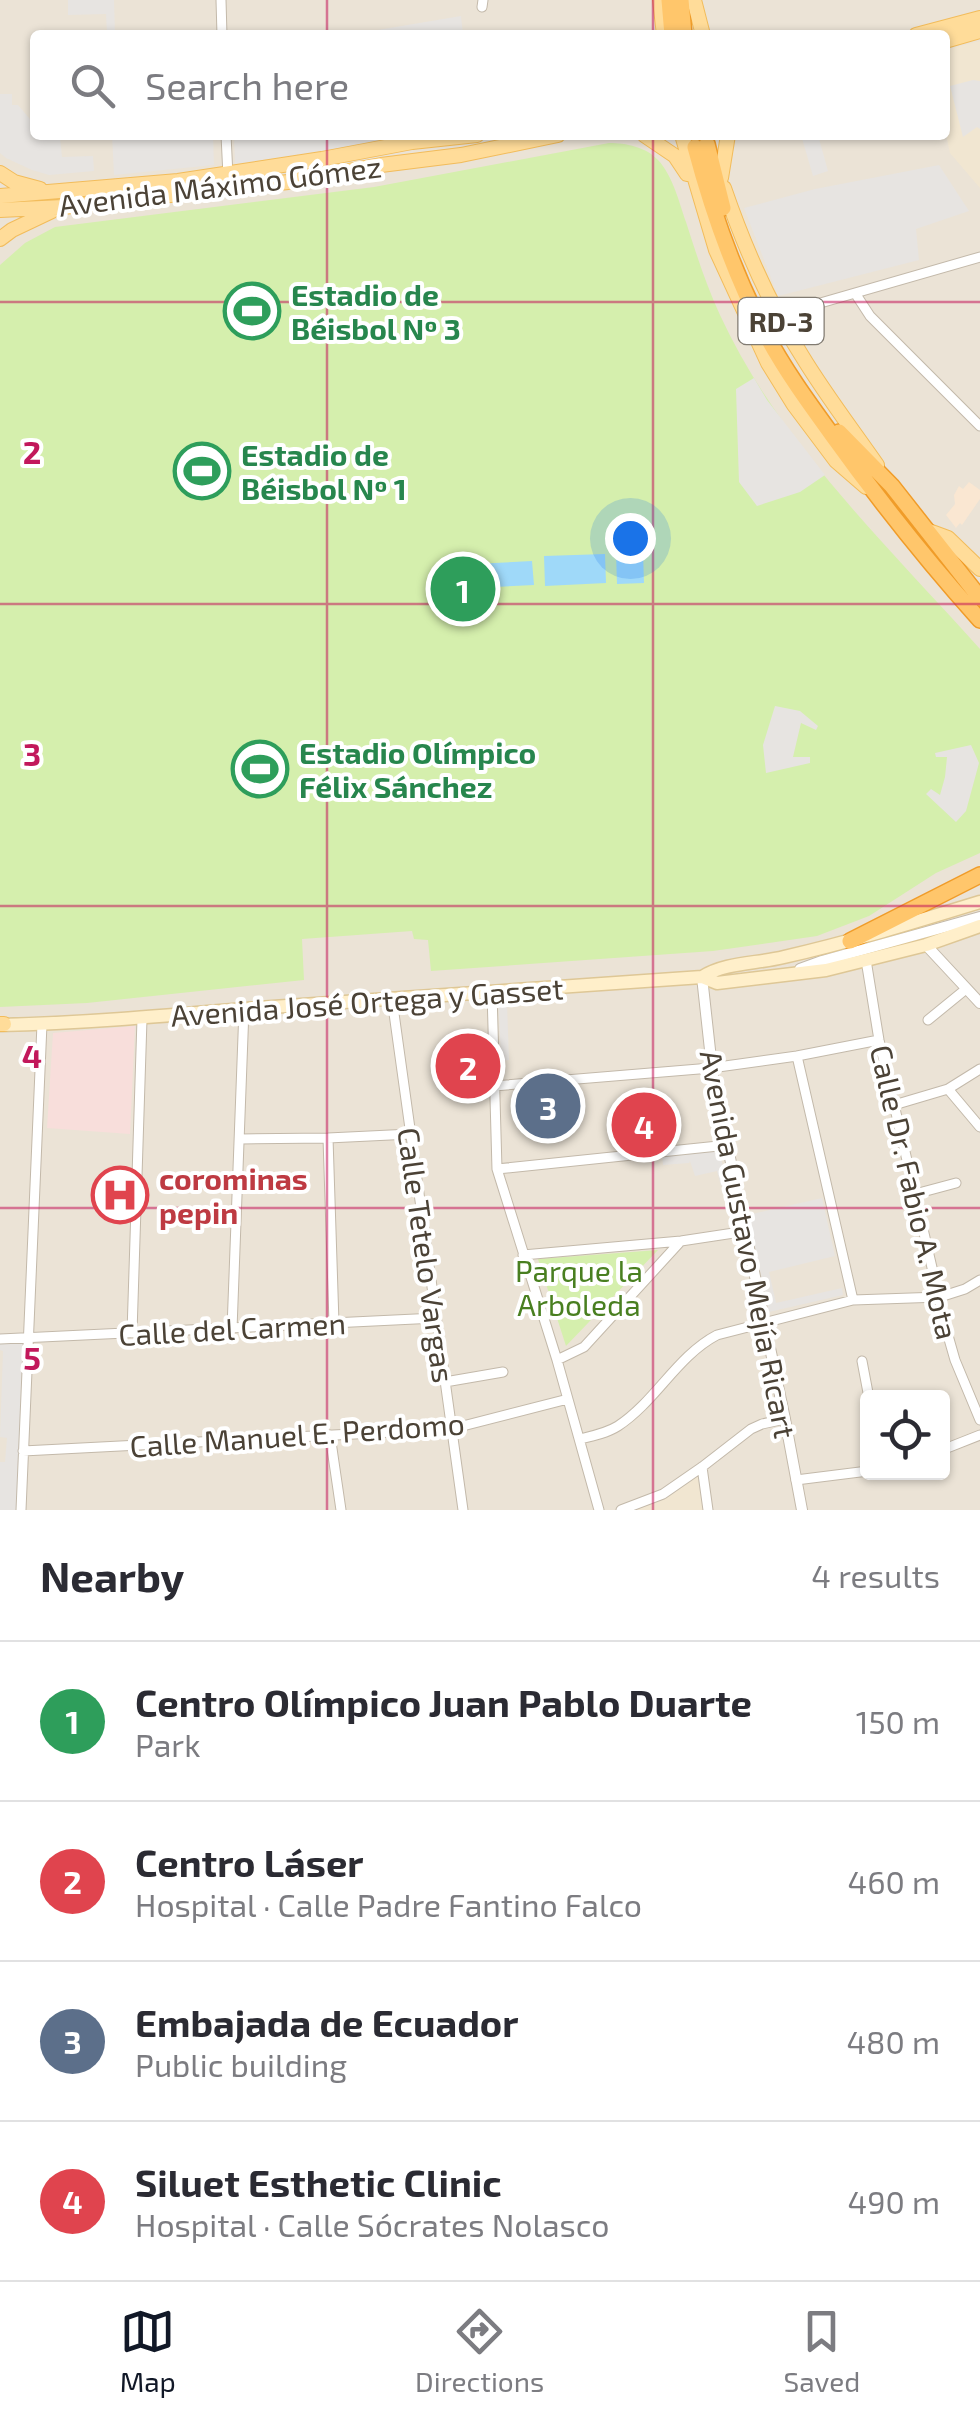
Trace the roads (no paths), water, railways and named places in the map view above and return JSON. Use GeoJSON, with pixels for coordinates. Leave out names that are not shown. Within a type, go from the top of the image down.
{"type":"FeatureCollection","features":[{"type":"Feature","properties":{"kind":"highway"},"geometry":{"type":"LineString","coordinates":[[668,0],[671,30]]}},
{"type":"Feature","properties":{"kind":"highway"},"geometry":{"type":"LineString","coordinates":[[682,0],[684,30]]}},
{"type":"Feature","properties":{"kind":"highway","name":"RD-3"},"geometry":{"type":"LineString","coordinates":[[704,142],[746,270],[777,338],[837,430],[934,534],[980,598]]}},
{"type":"Feature","properties":{"kind":"highway","name":"RD-3"},"geometry":{"type":"LineString","coordinates":[[704,142],[704,184],[726,247],[766,334],[806,400],[874,494],[980,620]]}},
{"type":"Feature","properties":{"kind":"highway"},"geometry":{"type":"LineString","coordinates":[[934,534],[980,582]]}},
{"type":"Feature","properties":{"kind":"highway"},"geometry":{"type":"LineString","coordinates":[[850,941],[980,875]]}},
{"type":"Feature","properties":{"kind":"main road"},"geometry":{"type":"LineString","coordinates":[[656,30],[660,0]]}},
{"type":"Feature","properties":{"kind":"main road"},"geometry":{"type":"LineString","coordinates":[[660,0],[663,30]]}},
{"type":"Feature","properties":{"kind":"main road"},"geometry":{"type":"LineString","coordinates":[[692,0],[693,30]]}},
{"type":"Feature","properties":{"kind":"main road"},"geometry":{"type":"LineString","coordinates":[[692,0],[701,30]]}},
{"type":"Feature","properties":{"kind":"main road"},"geometry":{"type":"LineString","coordinates":[[935,30],[980,18]]}},
{"type":"Feature","properties":{"kind":"main road"},"geometry":{"type":"LineString","coordinates":[[950,40],[980,31]]}},
{"type":"Feature","properties":{"kind":"main road","name":"Avenida Máximo Gómez"},"geometry":{"type":"LineString","coordinates":[[0,210],[431,140]]}},
{"type":"Feature","properties":{"kind":"main road","name":"Avenida Máximo Gómez"},"geometry":{"type":"LineString","coordinates":[[0,196],[62,199],[229,189],[461,155],[534,140]]}},
{"type":"Feature","properties":{"kind":"main road"},"geometry":{"type":"LineString","coordinates":[[651,140],[675,156],[703,207]]}},
{"type":"Feature","properties":{"kind":"main road","name":"RD-3"},"geometry":{"type":"LineString","coordinates":[[683,140],[724,268],[768,362],[836,461],[874,494]]}},
{"type":"Feature","properties":{"kind":"main road"},"geometry":{"type":"LineString","coordinates":[[720,178],[727,140]]}},
{"type":"Feature","properties":{"kind":"main road","name":"RD-3"},"geometry":{"type":"LineString","coordinates":[[704,142],[781,320],[819,383],[892,486]]}},
{"type":"Feature","properties":{"kind":"main road"},"geometry":{"type":"LineString","coordinates":[[0,173],[62,199]]}},
{"type":"Feature","properties":{"kind":"main road"},"geometry":{"type":"LineString","coordinates":[[0,239],[62,199]]}},
{"type":"Feature","properties":{"kind":"main road","name":"RD-3"},"geometry":{"type":"LineString","coordinates":[[934,534],[948,538],[980,569]]}},
{"type":"Feature","properties":{"kind":"main road","name":"Avenida José Ortega y Gasset"},"geometry":{"type":"LineString","coordinates":[[702,977],[717,968],[850,941],[980,902]]}},
{"type":"Feature","properties":{"kind":"main road","name":"Avenida José Ortega y Gasset"},"geometry":{"type":"LineString","coordinates":[[1,1026],[702,977],[717,983],[826,970],[926,945],[980,926]]}},
{"type":"Feature","properties":{"kind":"street"},"geometry":{"type":"LineString","coordinates":[[221,0],[222,30]]}},
{"type":"Feature","properties":{"kind":"street"},"geometry":{"type":"LineString","coordinates":[[226,140],[229,189]]}},
{"type":"Feature","properties":{"kind":"street"},"geometry":{"type":"LineString","coordinates":[[781,320],[792,311],[980,257]]}},
{"type":"Feature","properties":{"kind":"street"},"geometry":{"type":"LineString","coordinates":[[855,293],[870,316],[980,426]]}},
{"type":"Feature","properties":{"kind":"street"},"geometry":{"type":"LineString","coordinates":[[794,972],[822,960],[980,917]]}},
{"type":"Feature","properties":{"kind":"street"},"geometry":{"type":"LineString","coordinates":[[926,945],[980,1004]]}},
{"type":"Feature","properties":{"kind":"street","name":"Calle Dr. Fabio A. Mota"},"geometry":{"type":"LineString","coordinates":[[866,960],[879,1040],[955,1360],[980,1420]]}},
{"type":"Feature","properties":{"kind":"street","name":"Avenida Gustavo Mejía Ricart"},"geometry":{"type":"LineString","coordinates":[[702,977],[711,1068],[802,1510]]}},
{"type":"Feature","properties":{"kind":"street"},"geometry":{"type":"LineString","coordinates":[[928,1020],[966,989]]}},
{"type":"Feature","properties":{"kind":"street"},"geometry":{"type":"LineString","coordinates":[[492,992],[497,1169],[600,1510]]}},
{"type":"Feature","properties":{"kind":"street","name":"Calle Tetelo Vargas"},"geometry":{"type":"LineString","coordinates":[[392,1000],[463,1510]]}},
{"type":"Feature","properties":{"kind":"street"},"geometry":{"type":"LineString","coordinates":[[232,1329],[244,1010]]}},
{"type":"Feature","properties":{"kind":"street"},"geometry":{"type":"LineString","coordinates":[[132,1332],[142,1019]]}},
{"type":"Feature","properties":{"kind":"street"},"geometry":{"type":"LineString","coordinates":[[21,1510],[38,1025]]}},
{"type":"Feature","properties":{"kind":"street"},"geometry":{"type":"LineString","coordinates":[[494,1086],[711,1068],[879,1040]]}},
{"type":"Feature","properties":{"kind":"street"},"geometry":{"type":"LineString","coordinates":[[797,1056],[852,1300]]}},
{"type":"Feature","properties":{"kind":"street"},"geometry":{"type":"LineString","coordinates":[[894,1105],[948,1089],[980,1069]]}},
{"type":"Feature","properties":{"kind":"street"},"geometry":{"type":"LineString","coordinates":[[948,1089],[980,1127]]}},
{"type":"Feature","properties":{"kind":"street"},"geometry":{"type":"LineString","coordinates":[[240,1139],[411,1134]]}},
{"type":"Feature","properties":{"kind":"street"},"geometry":{"type":"LineString","coordinates":[[328,1138],[334,1322]]}},
{"type":"Feature","properties":{"kind":"street"},"geometry":{"type":"LineString","coordinates":[[497,1169],[728,1145]]}},
{"type":"Feature","properties":{"kind":"street"},"geometry":{"type":"LineString","coordinates":[[915,1194],[956,1182]]}},
{"type":"Feature","properties":{"kind":"street"},"geometry":{"type":"LineString","coordinates":[[523,1255],[746,1231]]}},
{"type":"Feature","properties":{"kind":"street"},"geometry":{"type":"LineString","coordinates":[[557,1360],[584,1347],[680,1240]]}},
{"type":"Feature","properties":{"kind":"street"},"geometry":{"type":"LineString","coordinates":[[580,1439],[615,1428],[630,1417],[699,1344],[718,1335],[852,1300],[940,1297],[980,1280]]}},
{"type":"Feature","properties":{"kind":"street","name":"Calle del Carmen"},"geometry":{"type":"LineString","coordinates":[[28,1338],[436,1318]]}},
{"type":"Feature","properties":{"kind":"street"},"geometry":{"type":"LineString","coordinates":[[0,1338],[28,1338]]}},
{"type":"Feature","properties":{"kind":"street"},"geometry":{"type":"LineString","coordinates":[[862,1361],[867,1390]]}},
{"type":"Feature","properties":{"kind":"street"},"geometry":{"type":"LineString","coordinates":[[445,1382],[503,1372]]}},
{"type":"Feature","properties":{"kind":"street","name":"Calle Manuel E. Perdomo"},"geometry":{"type":"LineString","coordinates":[[23,1452],[451,1429],[568,1399]]}},
{"type":"Feature","properties":{"kind":"street"},"geometry":{"type":"LineString","coordinates":[[621,1510],[663,1494],[751,1429],[786,1419]]}},
{"type":"Feature","properties":{"kind":"street"},"geometry":{"type":"LineString","coordinates":[[950,1447],[980,1434]]}},
{"type":"Feature","properties":{"kind":"street"},"geometry":{"type":"LineString","coordinates":[[330,1435],[342,1510]]}},
{"type":"Feature","properties":{"kind":"street"},"geometry":{"type":"LineString","coordinates":[[702,1467],[708,1510]]}},
{"type":"Feature","properties":{"kind":"street"},"geometry":{"type":"LineString","coordinates":[[796,1480],[860,1471]]}},
{"type":"Feature","properties":{"kind":"water"},"geometry":{"type":"Polygon","coordinates":[[[643,552],[644,583],[617,584],[616,553],[643,552]]]}},
{"type":"Feature","properties":{"kind":"water"},"geometry":{"type":"Polygon","coordinates":[[[605,554],[606,583],[545,586],[544,556],[605,554]]]}},
{"type":"Feature","properties":{"kind":"water"},"geometry":{"type":"Polygon","coordinates":[[[532,561],[534,585],[475,588],[474,564],[532,561]]]}},
{"type":"Feature","properties":{"kind":"place","name":"Estadio de Béisbol Nº 3"},"geometry":{"type":"Point","coordinates":[252,311]}},
{"type":"Feature","properties":{"kind":"place","name":"Estadio de Béisbol Nº 1"},"geometry":{"type":"Point","coordinates":[202,471]}},
{"type":"Feature","properties":{"kind":"place","name":"Centro Olímpico Juan Pablo Duarte"},"geometry":{"type":"Point","coordinates":[463,589]}},
{"type":"Feature","properties":{"kind":"place","name":"Estadio Olímpico Félix Sánchez"},"geometry":{"type":"Point","coordinates":[260,769]}},
{"type":"Feature","properties":{"kind":"place","name":"Centro Láser"},"geometry":{"type":"Point","coordinates":[468,1066]}},
{"type":"Feature","properties":{"kind":"place","name":"Embajada de Ecuador"},"geometry":{"type":"Point","coordinates":[548,1106]}},
{"type":"Feature","properties":{"kind":"place","name":"Siluet Esthetic Clinic"},"geometry":{"type":"Point","coordinates":[644,1125]}},
{"type":"Feature","properties":{"kind":"place","name":"corominas pepin"},"geometry":{"type":"Point","coordinates":[120,1195]}},
{"type":"Feature","properties":{"kind":"park label","name":"Parque la Arboleda"},"geometry":{"type":"Point","coordinates":[579,1287]}}]}
